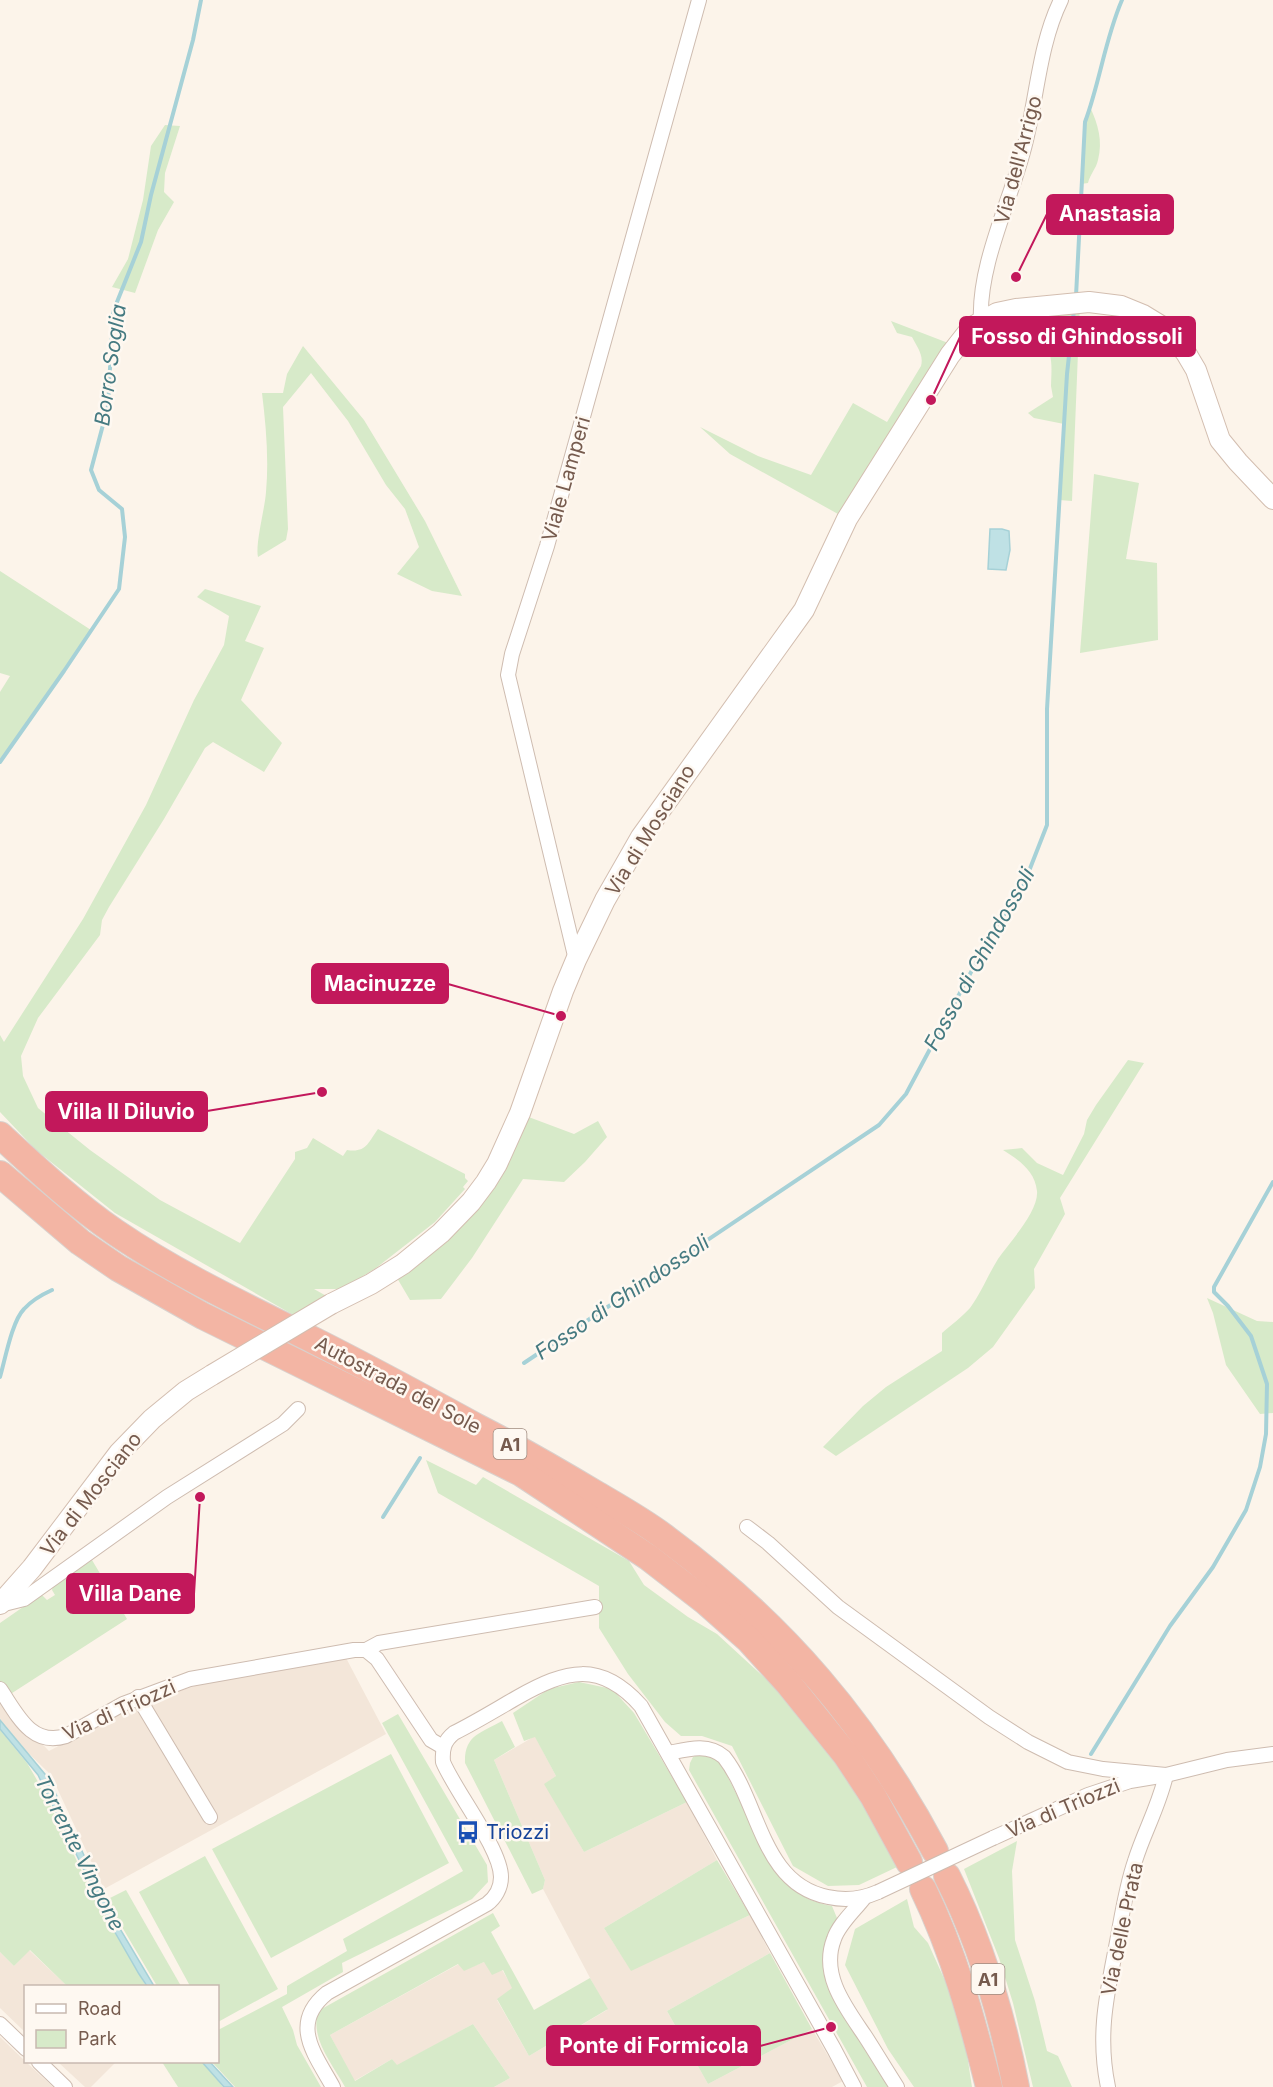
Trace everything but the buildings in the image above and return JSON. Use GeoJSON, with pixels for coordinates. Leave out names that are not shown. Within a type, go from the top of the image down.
{"type":"FeatureCollection","features":[{"type":"Feature","properties":{"kind":"highway","name":"Autostrada del Sole"},"geometry":{"type":"LineString","coordinates":[[0,1135],[57,1188],[115,1232],[207,1287],[319,1343],[533,1456],[665,1537],[757,1612],[807,1663],[868,1739],[899,1786],[935,1851]]}},
{"type":"Feature","properties":{"kind":"highway","name":"Autostrada del Sole"},"geometry":{"type":"LineString","coordinates":[[0,1174],[80,1242],[118,1268],[203,1316],[521,1473],[648,1557],[706,1602],[749,1641],[788,1683],[846,1755],[885,1817],[909,1862]]}},
{"type":"Feature","properties":{"kind":"highway","name":"A1"},"geometry":{"type":"LineString","coordinates":[[947,1876],[984,1964],[1010,2055],[1016,2087]]}},
{"type":"Feature","properties":{"kind":"highway","name":"A1"},"geometry":{"type":"LineString","coordinates":[[922,1889],[940,1924],[970,2011],[989,2087]]}},
{"type":"Feature","properties":{"kind":"main road","name":"Via di Mosciano"},"geometry":{"type":"LineString","coordinates":[[0,1605],[32,1568],[119,1453],[152,1419],[186,1391],[331,1304],[371,1284],[403,1264],[441,1233],[471,1202],[497,1164],[520,1113],[576,960],[605,900],[641,837],[804,610],[847,519],[950,355],[972,327],[996,313],[1072,304],[1106,303],[1143,315],[1161,326],[1175,339],[1196,370],[1220,440],[1273,499]]}},
{"type":"Feature","properties":{"kind":"street","name":"Viale Lamperi"},"geometry":{"type":"LineString","coordinates":[[576,960],[508,675],[512,654],[550,535],[699,0]]}},
{"type":"Feature","properties":{"kind":"street","name":"Via dell'Arrigo"},"geometry":{"type":"LineString","coordinates":[[981,321],[981,293],[988,264],[1024,151],[1049,28],[1061,0]]}},
{"type":"Feature","properties":{"kind":"street"},"geometry":{"type":"LineString","coordinates":[[0,1605],[24,1599],[167,1497],[283,1424],[298,1409]]}},
{"type":"Feature","properties":{"kind":"street"},"geometry":{"type":"LineString","coordinates":[[747,1527],[838,1606],[981,1711],[1028,1742],[1068,1762],[1103,1769],[1166,1775]]}},
{"type":"Feature","properties":{"kind":"street","name":"Via di Triozzi"},"geometry":{"type":"LineString","coordinates":[[0,1689],[29,1729],[50,1739],[66,1736],[138,1697],[210,1674],[354,1650],[366,1650],[379,1643],[595,1607]]}},
{"type":"Feature","properties":{"kind":"street"},"geometry":{"type":"LineString","coordinates":[[366,1650],[377,1659],[431,1740],[443,1747]]}},
{"type":"Feature","properties":{"kind":"street"},"geometry":{"type":"LineString","coordinates":[[333,2087],[309,2042],[307,2025],[312,2008],[317,2002],[327,1994],[487,1904],[499,1889],[501,1873],[496,1855],[446,1769],[443,1762],[443,1747],[454,1733],[544,1683],[567,1675],[579,1674],[600,1677],[619,1686],[641,1706],[854,2087]]}},
{"type":"Feature","properties":{"kind":"street"},"geometry":{"type":"LineString","coordinates":[[138,1697],[210,1816]]}},
{"type":"Feature","properties":{"kind":"street","name":"Via di Triozzi"},"geometry":{"type":"LineString","coordinates":[[669,1753],[704,1747],[720,1753],[728,1762],[782,1870],[807,1891],[836,1899],[864,1898],[1088,1795],[1130,1780],[1166,1775],[1227,1760],[1273,1754]]}},
{"type":"Feature","properties":{"kind":"street","name":"Via delle Prata"},"geometry":{"type":"LineString","coordinates":[[1108,2087],[1104,2068],[1102,2034],[1105,2007],[1135,1862],[1160,1799],[1166,1775]]}},
{"type":"Feature","properties":{"kind":"street","name":"Via di Triozzi"},"geometry":{"type":"LineString","coordinates":[[864,1898],[841,1926],[834,1939],[830,1959],[831,1972],[841,1998],[897,2087]]}},
{"type":"Feature","properties":{"kind":"street"},"geometry":{"type":"LineString","coordinates":[[0,2024],[24,2047]]}},
{"type":"Feature","properties":{"kind":"street"},"geometry":{"type":"LineString","coordinates":[[41,2063],[65,2087]]}},
{"type":"Feature","properties":{"kind":"shaded area"},"geometry":{"type":"Polygon","coordinates":[[[345,1656],[386,1734],[104,1889],[51,1775],[18,1743],[0,1719],[0,1696],[11,1712],[49,1751],[134,1706],[198,1685],[345,1656]]]}},
{"type":"Feature","properties":{"kind":"shaded area"},"geometry":{"type":"Polygon","coordinates":[[[535,1736],[556,1776],[545,1784],[584,1852],[687,1802],[717,1860],[604,1928],[631,1970],[750,1915],[770,1953],[667,2011],[708,2084],[812,2029],[843,2081],[832,2087],[494,2087],[510,2078],[473,2024],[397,2066],[392,2059],[354,2081],[330,2035],[459,1964],[464,1970],[484,1962],[502,1970],[513,1988],[497,2000],[529,2056],[607,2010],[543,1889],[545,1880],[494,1760],[535,1736]]]}},
{"type":"Feature","properties":{"kind":"shaded area"},"geometry":{"type":"Polygon","coordinates":[[[29,1950],[66,1985],[24,1985],[24,2031],[0,2008],[0,1952],[14,1966],[29,1950]]]}},
{"type":"Feature","properties":{"kind":"shaded area"},"geometry":{"type":"Polygon","coordinates":[[[0,2037],[24,2060],[24,2063],[27,2063],[53,2087],[0,2087],[0,2037]]]}},
{"type":"Feature","properties":{"kind":"shaded area"},"geometry":{"type":"Polygon","coordinates":[[[59,2063],[115,2063],[91,2087],[85,2087],[59,2063]]]}},
{"type":"Feature","properties":{"kind":"green space"},"geometry":{"type":"Polygon","coordinates":[[[1090,107],[1099,133],[1100,146],[1097,163],[1088,183],[1081,184],[1085,122],[1090,107]]]}},
{"type":"Feature","properties":{"kind":"green space"},"geometry":{"type":"Polygon","coordinates":[[[165,125],[180,126],[165,173],[164,192],[174,202],[158,230],[135,293],[112,287],[128,259],[143,200],[151,146],[165,125]]]}},
{"type":"Feature","properties":{"kind":"green space"},"geometry":{"type":"Polygon","coordinates":[[[1080,303],[1072,501],[1059,500],[1064,424],[1034,418],[1028,413],[1053,397],[1049,352],[1042,340],[1028,325],[1029,308],[1080,303]]]}},
{"type":"Feature","properties":{"kind":"green space"},"geometry":{"type":"Polygon","coordinates":[[[891,321],[956,346],[847,519],[730,454],[700,427],[758,456],[811,475],[853,403],[887,422],[921,366],[921,355],[912,337],[897,333],[891,321]]]}},
{"type":"Feature","properties":{"kind":"green space"},"geometry":{"type":"Polygon","coordinates":[[[303,346],[364,420],[425,521],[462,596],[432,591],[397,574],[419,547],[405,509],[386,485],[348,421],[311,373],[283,407],[288,529],[286,540],[258,557],[267,467],[262,393],[283,393],[287,374],[303,346]]]}},
{"type":"Feature","properties":{"kind":"green space"},"geometry":{"type":"Polygon","coordinates":[[[1094,474],[1139,483],[1126,559],[1157,563],[1158,640],[1080,653],[1094,474]]]}},
{"type":"Feature","properties":{"kind":"green space"},"geometry":{"type":"Polygon","coordinates":[[[0,571],[91,630],[0,762],[0,692],[10,676],[0,673],[0,571]]]}},
{"type":"Feature","properties":{"kind":"green space"},"geometry":{"type":"Polygon","coordinates":[[[205,589],[261,606],[245,641],[264,648],[241,700],[282,743],[264,772],[213,742],[205,748],[109,907],[102,920],[100,935],[38,1018],[21,1056],[23,1076],[38,1108],[90,1150],[160,1200],[240,1243],[295,1159],[295,1152],[307,1148],[313,1138],[343,1156],[347,1150],[358,1150],[366,1146],[378,1129],[465,1174],[468,1181],[463,1187],[465,1189],[435,1222],[376,1268],[342,1289],[314,1289],[337,1302],[304,1321],[115,1213],[36,1150],[0,1112],[0,1035],[4,1042],[83,919],[146,805],[194,700],[224,645],[229,616],[197,597],[205,589]]]}},
{"type":"Feature","properties":{"kind":"green space"},"geometry":{"type":"Polygon","coordinates":[[[1128,1060],[1144,1063],[1060,1198],[1065,1214],[1034,1269],[1035,1288],[993,1347],[968,1368],[836,1456],[823,1447],[863,1406],[886,1387],[942,1351],[942,1333],[970,1308],[998,1259],[1028,1217],[1036,1199],[1036,1184],[1030,1172],[1003,1150],[1022,1148],[1037,1163],[1063,1175],[1084,1134],[1087,1120],[1128,1060]]]}},
{"type":"Feature","properties":{"kind":"green space"},"geometry":{"type":"Polygon","coordinates":[[[526,1116],[574,1134],[598,1121],[607,1137],[564,1182],[523,1179],[472,1258],[441,1299],[410,1300],[397,1278],[453,1235],[478,1209],[503,1173],[526,1116]]]}},
{"type":"Feature","properties":{"kind":"green space"},"geometry":{"type":"Polygon","coordinates":[[[1207,1298],[1257,1321],[1273,1322],[1273,1413],[1260,1414],[1226,1365],[1207,1298]]]}},
{"type":"Feature","properties":{"kind":"green space"},"geometry":{"type":"Polygon","coordinates":[[[426,1460],[476,1485],[483,1477],[629,1561],[644,1585],[688,1617],[717,1634],[778,1690],[839,1766],[887,1842],[897,1867],[859,1885],[828,1886],[793,1866],[732,1746],[702,1736],[681,1736],[665,1722],[628,1674],[599,1628],[599,1586],[438,1493],[426,1460]]]}},
{"type":"Feature","properties":{"kind":"green space"},"geometry":{"type":"Polygon","coordinates":[[[92,1560],[127,1619],[9,1695],[0,1682],[0,1623],[39,1596],[42,1595],[47,1600],[55,1595],[52,1590],[53,1586],[92,1560]]]}},
{"type":"Feature","properties":{"kind":"green space"},"geometry":{"type":"Polygon","coordinates":[[[579,1682],[612,1689],[634,1713],[687,1802],[584,1852],[544,1784],[556,1776],[535,1737],[524,1741],[513,1713],[549,1689],[579,1682]]]}},
{"type":"Feature","properties":{"kind":"green space"},"geometry":{"type":"Polygon","coordinates":[[[398,1714],[487,1865],[488,1882],[472,1899],[342,1963],[343,1972],[282,2007],[297,2045],[321,2087],[235,2087],[213,2063],[219,2063],[219,2029],[287,1994],[287,1986],[347,1951],[343,1939],[463,1871],[382,1723],[398,1714]]]}},
{"type":"Feature","properties":{"kind":"green space"},"geometry":{"type":"Polygon","coordinates":[[[502,1721],[515,1747],[494,1760],[545,1880],[543,1889],[532,1894],[465,1763],[467,1746],[475,1736],[502,1721]]]}},
{"type":"Feature","properties":{"kind":"green space"},"geometry":{"type":"Polygon","coordinates":[[[0,1730],[27,1763],[44,1792],[95,1899],[145,1985],[66,1985],[30,1950],[14,1966],[0,1952],[0,1730]]]}},
{"type":"Feature","properties":{"kind":"green space"},"geometry":{"type":"Polygon","coordinates":[[[391,1754],[449,1863],[271,1958],[212,1849],[391,1754]]]}},
{"type":"Feature","properties":{"kind":"green space"},"geometry":{"type":"Polygon","coordinates":[[[701,1754],[719,1759],[771,1864],[783,1880],[805,1897],[832,1906],[837,1918],[829,1932],[825,1951],[891,2087],[867,2087],[689,1770],[693,1757],[701,1754]]]}},
{"type":"Feature","properties":{"kind":"green space"},"geometry":{"type":"Polygon","coordinates":[[[1017,1841],[1012,1871],[1015,1940],[1035,2001],[1047,2051],[1058,2056],[1072,2087],[1033,2087],[1013,2003],[999,1958],[964,1869],[1017,1841]]]}},
{"type":"Feature","properties":{"kind":"green space"},"geometry":{"type":"Polygon","coordinates":[[[205,1856],[278,1989],[219,2021],[219,1985],[189,1985],[139,1892],[205,1856]]]}},
{"type":"Feature","properties":{"kind":"green space"},"geometry":{"type":"Polygon","coordinates":[[[717,1860],[750,1915],[631,1971],[604,1928],[717,1860]]]}},
{"type":"Feature","properties":{"kind":"green space"},"geometry":{"type":"Polygon","coordinates":[[[126,1890],[180,1985],[156,1985],[106,1900],[126,1890]]]}},
{"type":"Feature","properties":{"kind":"green space"},"geometry":{"type":"Polygon","coordinates":[[[907,1899],[914,1927],[928,1943],[961,2016],[972,2087],[914,2087],[888,2049],[845,1965],[855,1929],[907,1899]]]}},
{"type":"Feature","properties":{"kind":"green space"},"geometry":{"type":"Polygon","coordinates":[[[493,1913],[500,1926],[491,1932],[534,2010],[590,1978],[608,2009],[529,2056],[497,1999],[512,1988],[503,1970],[492,1975],[484,1962],[464,1971],[458,1964],[330,2035],[355,2081],[392,2059],[397,2065],[473,2024],[510,2078],[494,2087],[345,2087],[320,2041],[316,2021],[318,2011],[493,1913]]]}},
{"type":"Feature","properties":{"kind":"green space"},"geometry":{"type":"Polygon","coordinates":[[[770,1953],[812,2029],[708,2084],[667,2011],[770,1953]]]}},
{"type":"Feature","properties":{"kind":"green space"},"geometry":{"type":"Polygon","coordinates":[[[163,2063],[203,2063],[223,2087],[178,2087],[163,2063]]]}},
{"type":"Feature","properties":{"kind":"water"},"geometry":{"type":"Polygon","coordinates":[[[990,529],[1009,531],[1010,550],[1006,570],[988,569],[990,529]]]}},
{"type":"Feature","properties":{"kind":"water","name":"Torrente Vingone"},"geometry":{"type":"Polygon","coordinates":[[[0,1720],[49,1779],[110,1912],[153,1985],[146,1985],[109,1922],[38,1775],[0,1729],[0,1720]]]}},
{"type":"Feature","properties":{"kind":"water"},"geometry":{"type":"Polygon","coordinates":[[[203,2063],[211,2063],[233,2087],[224,2087],[203,2063]]]}},
{"type":"Feature","properties":{"kind":"waterway","name":"Borro Soglia"},"geometry":{"type":"LineString","coordinates":[[0,762],[119,589],[125,537],[122,509],[99,490],[91,470],[108,406],[113,312],[141,242],[151,195],[193,40],[201,0]]}},
{"type":"Feature","properties":{"kind":"waterway","name":"Fosso di Ghindossoli"},"geometry":{"type":"LineString","coordinates":[[1076,296],[1085,122],[1111,30],[1122,0]]}},
{"type":"Feature","properties":{"kind":"waterway","name":"Fosso di Ghindossoli"},"geometry":{"type":"LineString","coordinates":[[524,1363],[879,1125],[906,1094],[994,929],[1022,889],[1047,825],[1047,709],[1067,374],[1074,310]]}},
{"type":"Feature","properties":{"kind":"waterway"},"geometry":{"type":"LineString","coordinates":[[1091,1754],[1170,1626],[1213,1567],[1246,1510],[1260,1467],[1266,1434],[1267,1384],[1251,1336],[1214,1292],[1214,1287],[1273,1182]]}},
{"type":"Feature","properties":{"kind":"waterway"},"geometry":{"type":"LineString","coordinates":[[0,1377],[12,1331],[20,1315],[33,1300],[52,1290]]}},
{"type":"Feature","properties":{"kind":"waterway","name":"Fosso di Ghindossoli"},"geometry":{"type":"LineString","coordinates":[[383,1517],[420,1458]]}},
{"type":"Feature","properties":{"kind":"place","name":"Anastasia"},"geometry":{"type":"Point","coordinates":[1016,277]}},
{"type":"Feature","properties":{"kind":"place","name":"Fosso di Ghindossoli"},"geometry":{"type":"Point","coordinates":[931,400]}},
{"type":"Feature","properties":{"kind":"place","name":"Macinuzze"},"geometry":{"type":"Point","coordinates":[561,1016]}},
{"type":"Feature","properties":{"kind":"place","name":"Villa Il Diluvio"},"geometry":{"type":"Point","coordinates":[322,1092]}},
{"type":"Feature","properties":{"kind":"place","name":"Villa Dane"},"geometry":{"type":"Point","coordinates":[200,1497]}},
{"type":"Feature","properties":{"kind":"place","name":"Triozzi"},"geometry":{"type":"Point","coordinates":[468,1832]}},
{"type":"Feature","properties":{"kind":"place","name":"Ponte di Formicola"},"geometry":{"type":"Point","coordinates":[831,2027]}}]}
